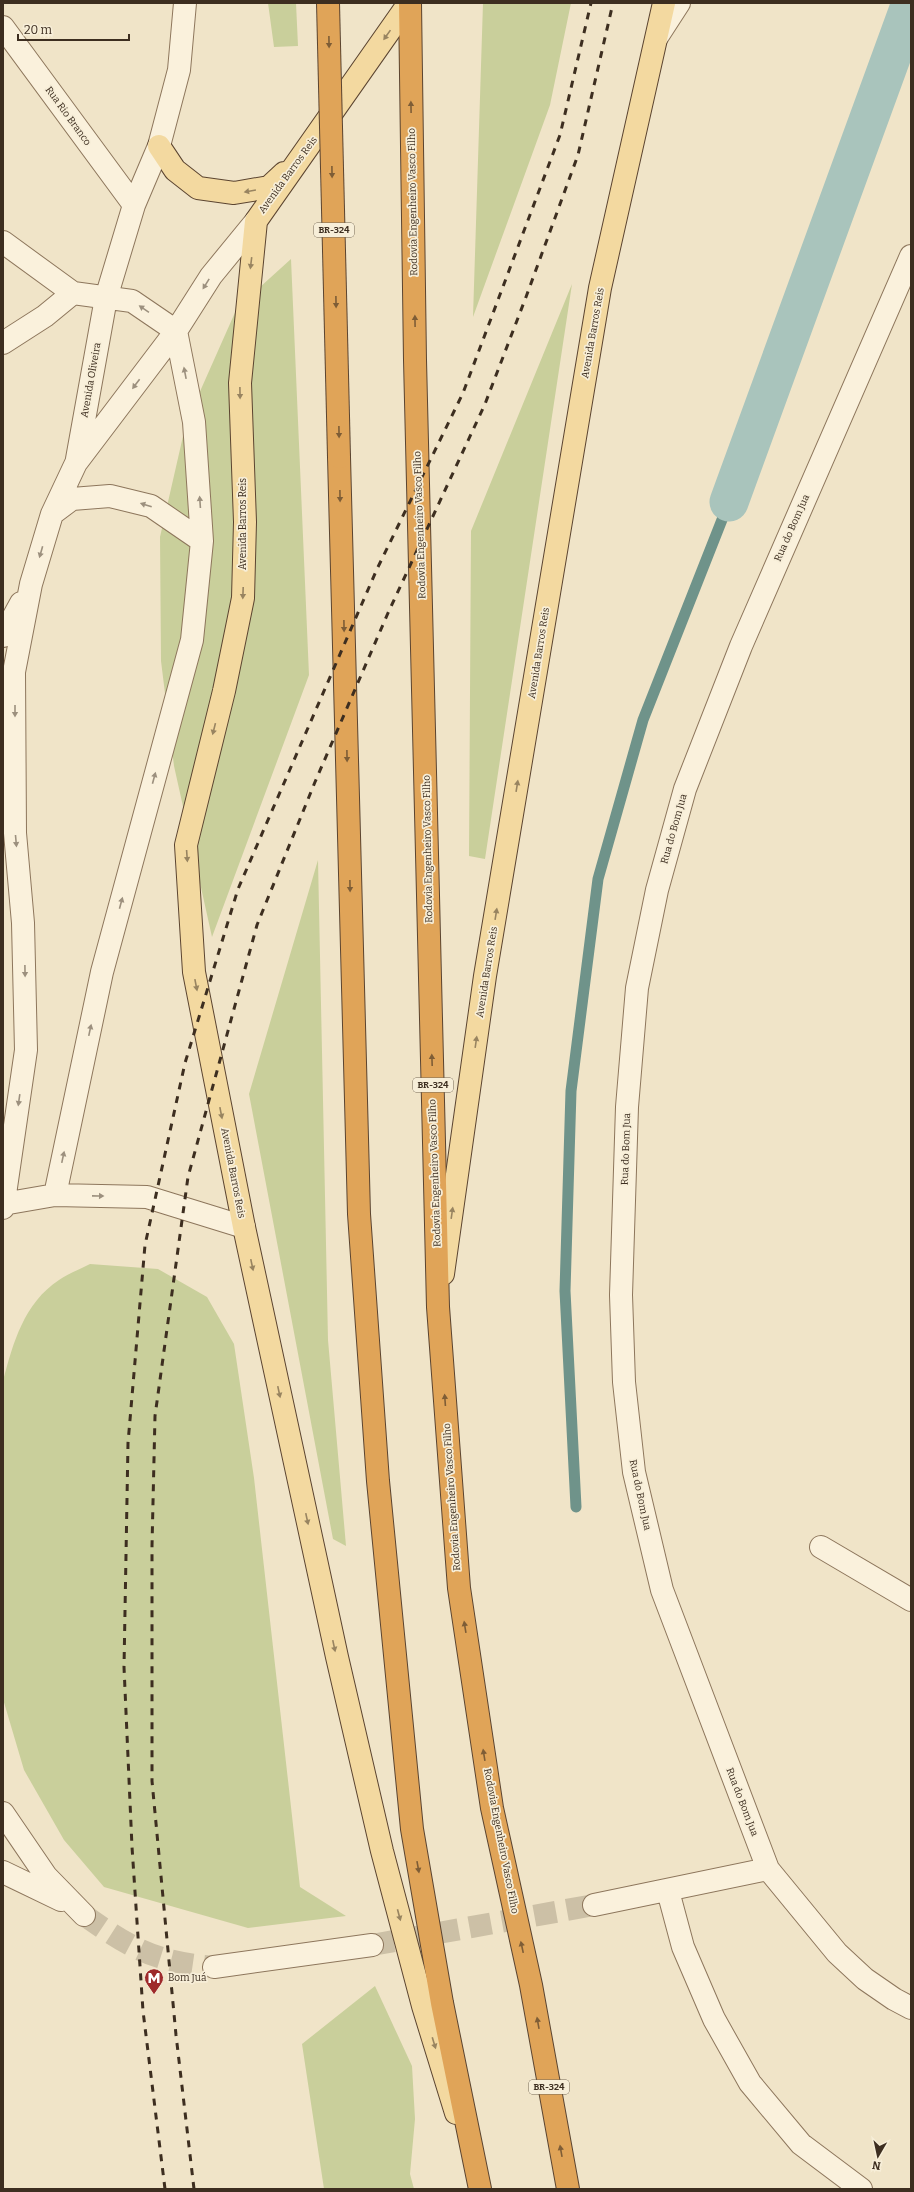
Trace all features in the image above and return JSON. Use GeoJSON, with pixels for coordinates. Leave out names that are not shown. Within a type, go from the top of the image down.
{"type":"FeatureCollection","features":[{"type":"Feature","properties":{"kind":"highway","name":"BR-324"},"geometry":{"type":"LineString","coordinates":[[328,3],[359,1214],[378,1481],[412,1829],[442,2003],[480,2189]]}},
{"type":"Feature","properties":{"kind":"highway","name":"Rodovia Engenheiro Vasco Filho"},"geometry":{"type":"LineString","coordinates":[[409,3],[415,360],[438,1307],[459,1588],[492,1808],[530,1985],[568,2189]]}},
{"type":"Feature","properties":{"kind":"main road","name":"Avenida Barros Reis"},"geometry":{"type":"LineString","coordinates":[[409,3],[304,155],[256,220],[248,286],[240,383],[245,522],[243,598],[224,691],[186,845],[194,972],[244,1227],[337,1657],[382,1850],[423,2006],[480,2189]]}},
{"type":"Feature","properties":{"kind":"main road","name":"Avenida Barros Reis"},"geometry":{"type":"LineString","coordinates":[[438,1307],[485,976],[600,288],[664,3]]}},
{"type":"Feature","properties":{"kind":"main road"},"geometry":{"type":"LineString","coordinates":[[159,146],[175,170],[198,188],[234,193],[269,187],[304,155]]}},
{"type":"Feature","properties":{"kind":"street","name":"Avenida Oliveira"},"geometry":{"type":"LineString","coordinates":[[76,463],[106,298],[134,205],[159,146],[179,70],[185,3]]}},
{"type":"Feature","properties":{"kind":"street"},"geometry":{"type":"LineString","coordinates":[[656,38],[679,3]]}},
{"type":"Feature","properties":{"kind":"street","name":"Rua Rio Branco"},"geometry":{"type":"LineString","coordinates":[[3,27],[134,205]]}},
{"type":"Feature","properties":{"kind":"street"},"geometry":{"type":"LineString","coordinates":[[244,1227],[147,1197],[55,1195],[3,1205],[26,1050],[23,923],[15,834],[14,672],[31,584],[52,514],[76,463],[176,331],[211,276],[256,220]]}},
{"type":"Feature","properties":{"kind":"street"},"geometry":{"type":"LineString","coordinates":[[3,242],[73,293],[132,301],[176,331],[194,422],[202,541],[192,640],[102,972],[55,1195]]}},
{"type":"Feature","properties":{"kind":"street","name":"Rua do Bom Jua"},"geometry":{"type":"LineString","coordinates":[[911,256],[741,646],[685,788],[657,890],[637,988],[628,1107],[621,1294],[624,1382],[634,1472],[662,1590],[768,1869],[837,1953],[865,1979],[894,2000],[911,2008]]}},
{"type":"Feature","properties":{"kind":"street"},"geometry":{"type":"LineString","coordinates":[[3,343],[45,316],[73,293]]}},
{"type":"Feature","properties":{"kind":"street"},"geometry":{"type":"LineString","coordinates":[[52,514],[72,499],[110,496],[150,506],[202,541]]}},
{"type":"Feature","properties":{"kind":"street"},"geometry":{"type":"LineString","coordinates":[[3,636],[31,584]]}},
{"type":"Feature","properties":{"kind":"street"},"geometry":{"type":"LineString","coordinates":[[821,1547],[911,1600]]}},
{"type":"Feature","properties":{"kind":"street"},"geometry":{"type":"LineString","coordinates":[[3,1817],[46,1876],[79,1911],[3,1872]]}},
{"type":"Feature","properties":{"kind":"street"},"geometry":{"type":"LineString","coordinates":[[594,1905],[668,1891],[768,1869]]}},
{"type":"Feature","properties":{"kind":"street"},"geometry":{"type":"LineString","coordinates":[[668,1891],[683,1947],[714,2020],[750,2083],[801,2144],[861,2189]]}},
{"type":"Feature","properties":{"kind":"street"},"geometry":{"type":"LineString","coordinates":[[214,1967],[372,1945]]}},
{"type":"Feature","properties":{"kind":"green space"},"geometry":{"type":"Polygon","coordinates":[[[268,3],[296,3],[298,46],[274,47],[268,3]]]}},
{"type":"Feature","properties":{"kind":"green space"},"geometry":{"type":"Polygon","coordinates":[[[483,3],[571,3],[550,105],[473,317],[483,3]]]}},
{"type":"Feature","properties":{"kind":"green space"},"geometry":{"type":"Polygon","coordinates":[[[291,259],[309,675],[212,937],[174,766],[161,661],[160,537],[186,423],[237,308],[291,259]]]}},
{"type":"Feature","properties":{"kind":"green space"},"geometry":{"type":"Polygon","coordinates":[[[572,284],[485,859],[469,856],[471,531],[572,284]]]}},
{"type":"Feature","properties":{"kind":"green space"},"geometry":{"type":"Polygon","coordinates":[[[318,860],[328,1340],[346,1546],[333,1539],[249,1094],[318,860]]]}},
{"type":"Feature","properties":{"kind":"green space"},"geometry":{"type":"Polygon","coordinates":[[[90,1264],[158,1269],[207,1297],[234,1344],[254,1478],[300,1887],[346,1916],[248,1928],[104,1887],[64,1840],[24,1770],[3,1699],[3,1381],[16,1338],[37,1300],[47,1289],[59,1280],[90,1264]]]}},
{"type":"Feature","properties":{"kind":"green space"},"geometry":{"type":"Polygon","coordinates":[[[375,1986],[412,2066],[415,2119],[410,2174],[414,2189],[324,2189],[302,2044],[375,1986]]]}},
{"type":"Feature","properties":{"kind":"waterway"},"geometry":{"type":"LineString","coordinates":[[729,502],[911,3]]}},
{"type":"Feature","properties":{"kind":"waterway"},"geometry":{"type":"LineString","coordinates":[[576,1507],[565,1291],[571,1091],[598,879],[643,720],[729,502]]}},
{"type":"Feature","properties":{"kind":"tunnel"},"geometry":{"type":"LineString","coordinates":[[372,1945],[594,1905]]}},
{"type":"Feature","properties":{"kind":"tunnel"},"geometry":{"type":"LineString","coordinates":[[84,1915],[116,1937],[145,1952],[176,1962],[214,1967]]}},
{"type":"Feature","properties":{"kind":"railway"},"geometry":{"type":"LineString","coordinates":[[165,2189],[143,2011],[132,1847],[124,1667],[128,1443],[145,1245],[185,1063],[238,889],[377,569],[463,393],[560,135],[591,3]]}},
{"type":"Feature","properties":{"kind":"railway"},"geometry":{"type":"LineString","coordinates":[[194,2189],[176,2035],[152,1781],[152,1546],[155,1416],[188,1177],[257,925],[315,782],[388,613],[485,404],[578,155],[613,3]]}},
{"type":"Feature","properties":{"kind":"place","name":"Bom Juá"},"geometry":{"type":"Point","coordinates":[154,1995]}}]}
